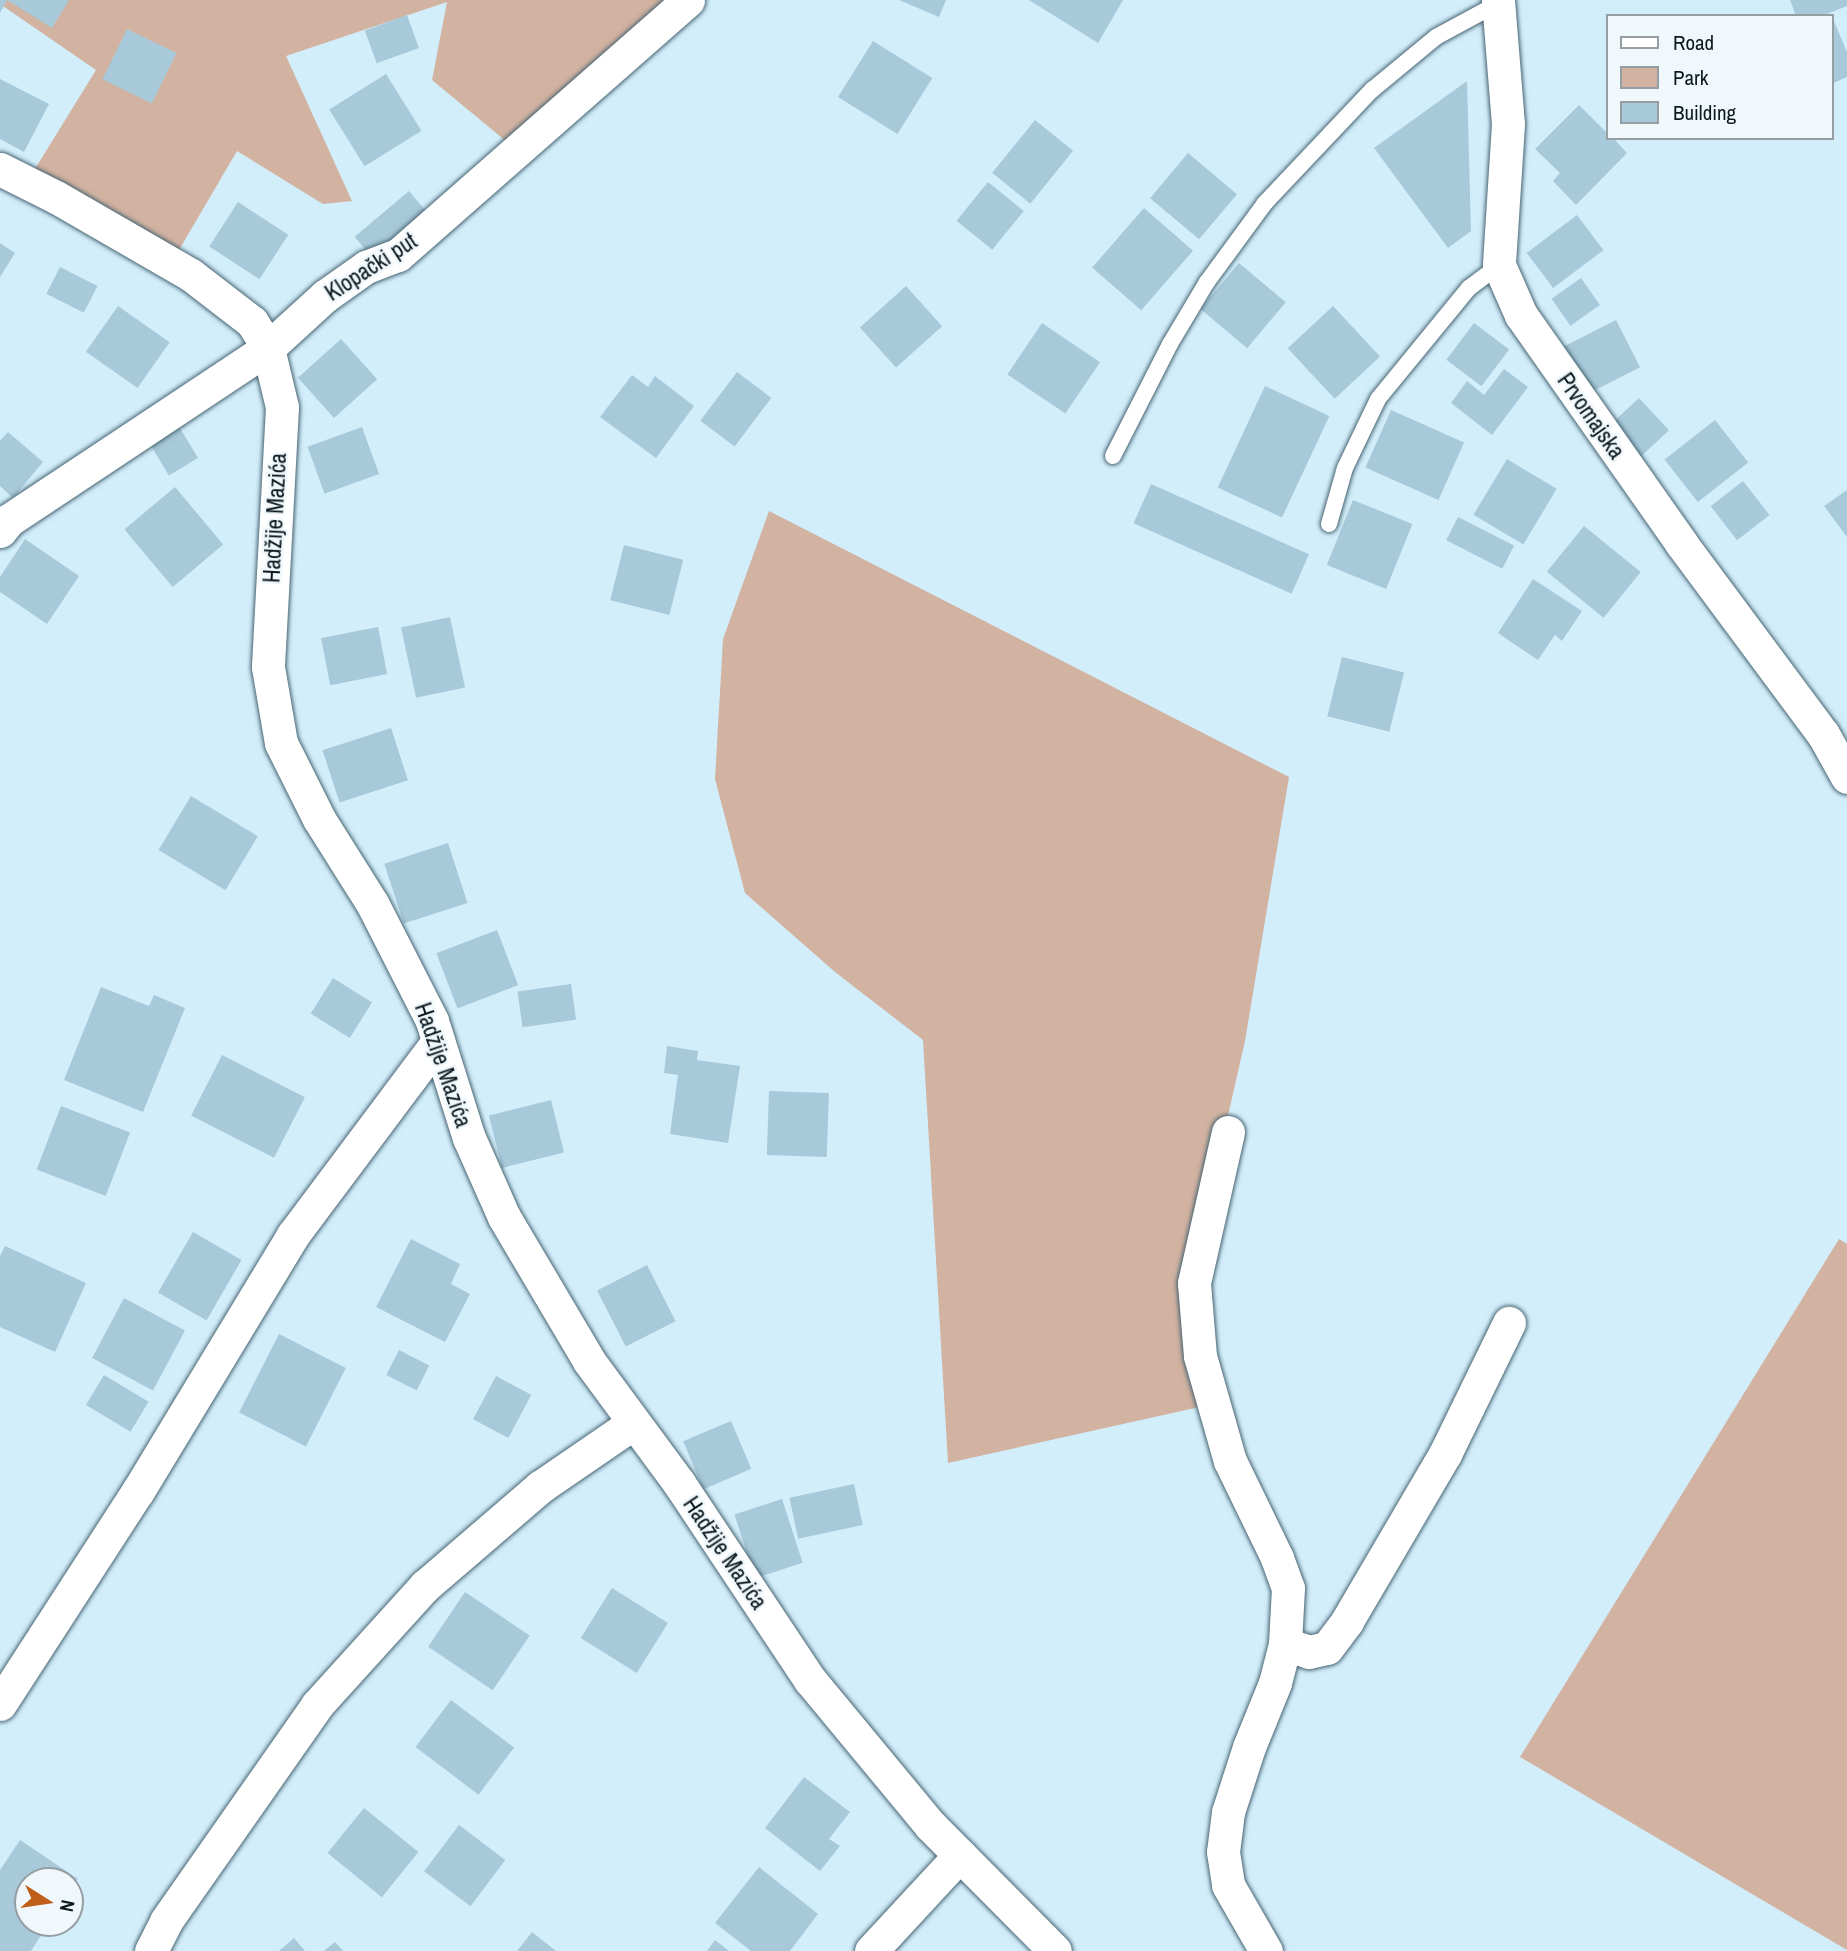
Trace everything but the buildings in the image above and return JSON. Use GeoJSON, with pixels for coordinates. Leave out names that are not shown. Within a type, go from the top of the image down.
{"type":"FeatureCollection","features":[{"type":"Feature","properties":{"kind":"street","name":"Klopački put"},"geometry":{"type":"LineString","coordinates":[[0,531],[9,520],[268,348],[325,296],[366,267],[398,255],[688,0]]}},
{"type":"Feature","properties":{"kind":"street","name":"Prvomajska"},"geometry":{"type":"LineString","coordinates":[[1498,1],[1508,124],[1499,265],[1521,315],[1681,543],[1823,734],[1847,778]]}},
{"type":"Feature","properties":{"kind":"street","name":"Hadžije Mazića"},"geometry":{"type":"LineString","coordinates":[[0,169],[57,197],[191,275],[252,321],[268,348],[282,407],[268,667],[281,743],[319,819],[372,902],[432,1021],[469,1138],[504,1217],[589,1362],[632,1424],[679,1483],[810,1680],[930,1825],[1055,1951]]}},
{"type":"Feature","properties":{"kind":"street"},"geometry":{"type":"LineString","coordinates":[[0,1704],[138,1491],[293,1235],[438,1041]]}},
{"type":"Feature","properties":{"kind":"street"},"geometry":{"type":"LineString","coordinates":[[1228,1132],[1195,1283],[1200,1356],[1230,1461],[1277,1558],[1287,1588],[1285,1644],[1275,1684],[1249,1747],[1228,1812],[1223,1852],[1228,1885],[1266,1951]]}},
{"type":"Feature","properties":{"kind":"street"},"geometry":{"type":"LineString","coordinates":[[1285,1644],[1310,1652],[1327,1647],[1347,1621],[1445,1454],[1509,1323]]}},
{"type":"Feature","properties":{"kind":"street"},"geometry":{"type":"LineString","coordinates":[[151,1951],[166,1921],[317,1705],[425,1586],[540,1487],[632,1424]]}},
{"type":"Feature","properties":{"kind":"street"},"geometry":{"type":"LineString","coordinates":[[871,1951],[960,1855]]}},
{"type":"Feature","properties":{"kind":"lane"},"geometry":{"type":"LineString","coordinates":[[1113,456],[1170,344],[1207,282],[1265,203],[1371,90],[1436,37],[1498,1]]}},
{"type":"Feature","properties":{"kind":"lane"},"geometry":{"type":"LineString","coordinates":[[1329,524],[1345,468],[1378,399],[1468,288],[1499,265]]}},
{"type":"Feature","properties":{"kind":"green space"},"geometry":{"type":"Polygon","coordinates":[[[0,0],[697,0],[518,151],[432,80],[447,2],[286,56],[352,201],[323,204],[237,151],[179,250],[30,177],[96,70],[0,4],[0,0]]]}},
{"type":"Feature","properties":{"kind":"green space"},"geometry":{"type":"Polygon","coordinates":[[[769,511],[1289,777],[1245,1041],[1183,1313],[1204,1406],[948,1463],[923,1040],[835,972],[745,893],[715,779],[723,639],[769,511]]]}},
{"type":"Feature","properties":{"kind":"green space"},"geometry":{"type":"Polygon","coordinates":[[[1839,1239],[1847,1244],[1847,1950],[1520,1757],[1839,1239]]]}}]}
